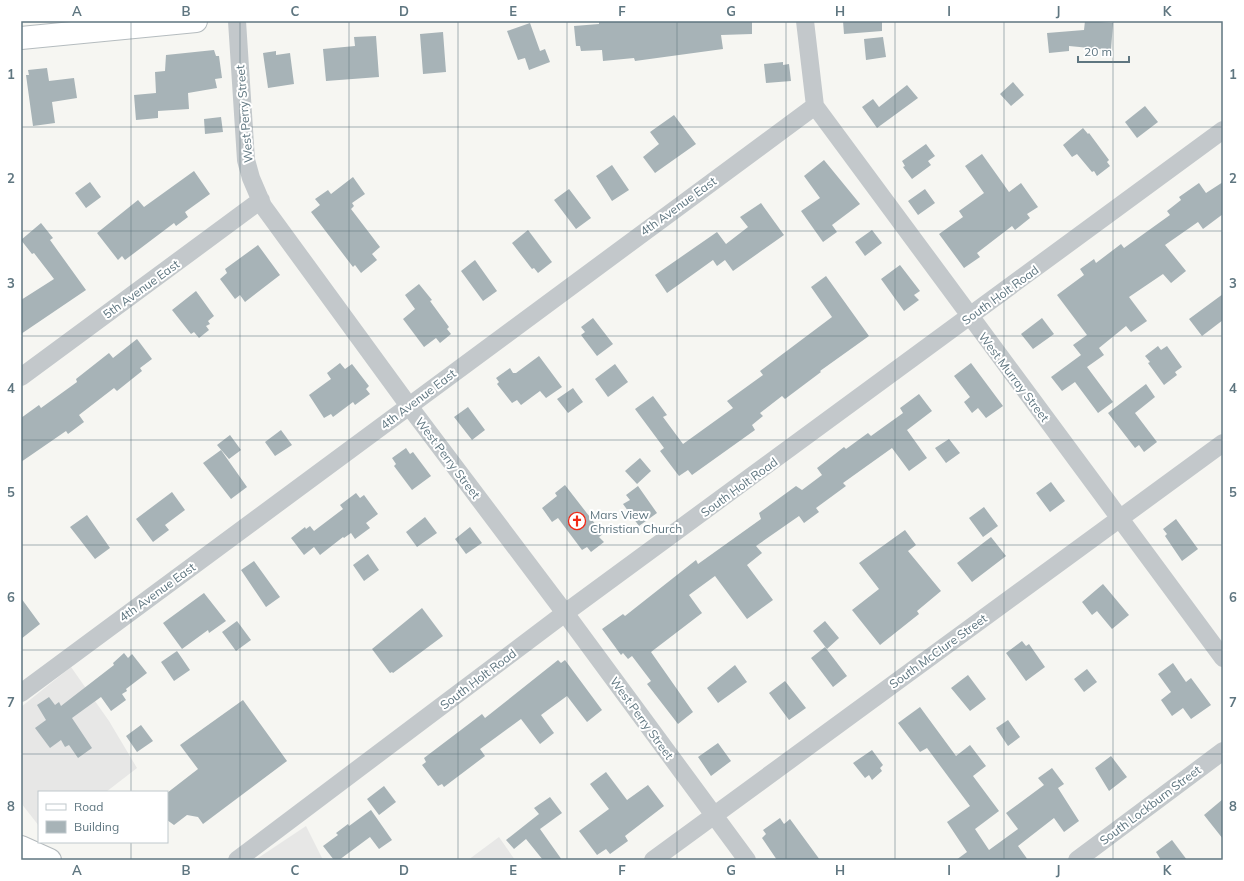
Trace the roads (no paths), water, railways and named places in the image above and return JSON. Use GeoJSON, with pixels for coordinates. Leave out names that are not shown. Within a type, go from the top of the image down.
{"type":"FeatureCollection","features":[{"type":"Feature","properties":{"kind":"main road"},"geometry":{"type":"LineString","coordinates":[[21,38],[196,21]]}},
{"type":"Feature","properties":{"kind":"main road"},"geometry":{"type":"LineString","coordinates":[[21,847],[50,860]]}},
{"type":"Feature","properties":{"kind":"street","name":"West Perry Street"},"geometry":{"type":"LineString","coordinates":[[237,21],[246,160],[251,178],[261,200],[274,221],[409,406],[566,613],[747,860]]}},
{"type":"Feature","properties":{"kind":"street","name":"West Murray Street"},"geometry":{"type":"LineString","coordinates":[[805,21],[815,106],[1223,658]]}},
{"type":"Feature","properties":{"kind":"street","name":"4th Avenue East"},"geometry":{"type":"LineString","coordinates":[[21,693],[815,106]]}},
{"type":"Feature","properties":{"kind":"street","name":"South Holt Road"},"geometry":{"type":"LineString","coordinates":[[237,860],[566,613],[1223,130]]}},
{"type":"Feature","properties":{"kind":"street","name":"5th Avenue East"},"geometry":{"type":"LineString","coordinates":[[21,377],[261,200]]}},
{"type":"Feature","properties":{"kind":"street","name":"South McClure Street"},"geometry":{"type":"LineString","coordinates":[[653,860],[1223,443]]}},
{"type":"Feature","properties":{"kind":"street","name":"South Lockburn Street"},"geometry":{"type":"LineString","coordinates":[[1077,860],[1223,751]]}},
{"type":"Feature","properties":{"kind":"place","name":"Mars View Christian Church"},"geometry":{"type":"Point","coordinates":[577,521]}}]}
